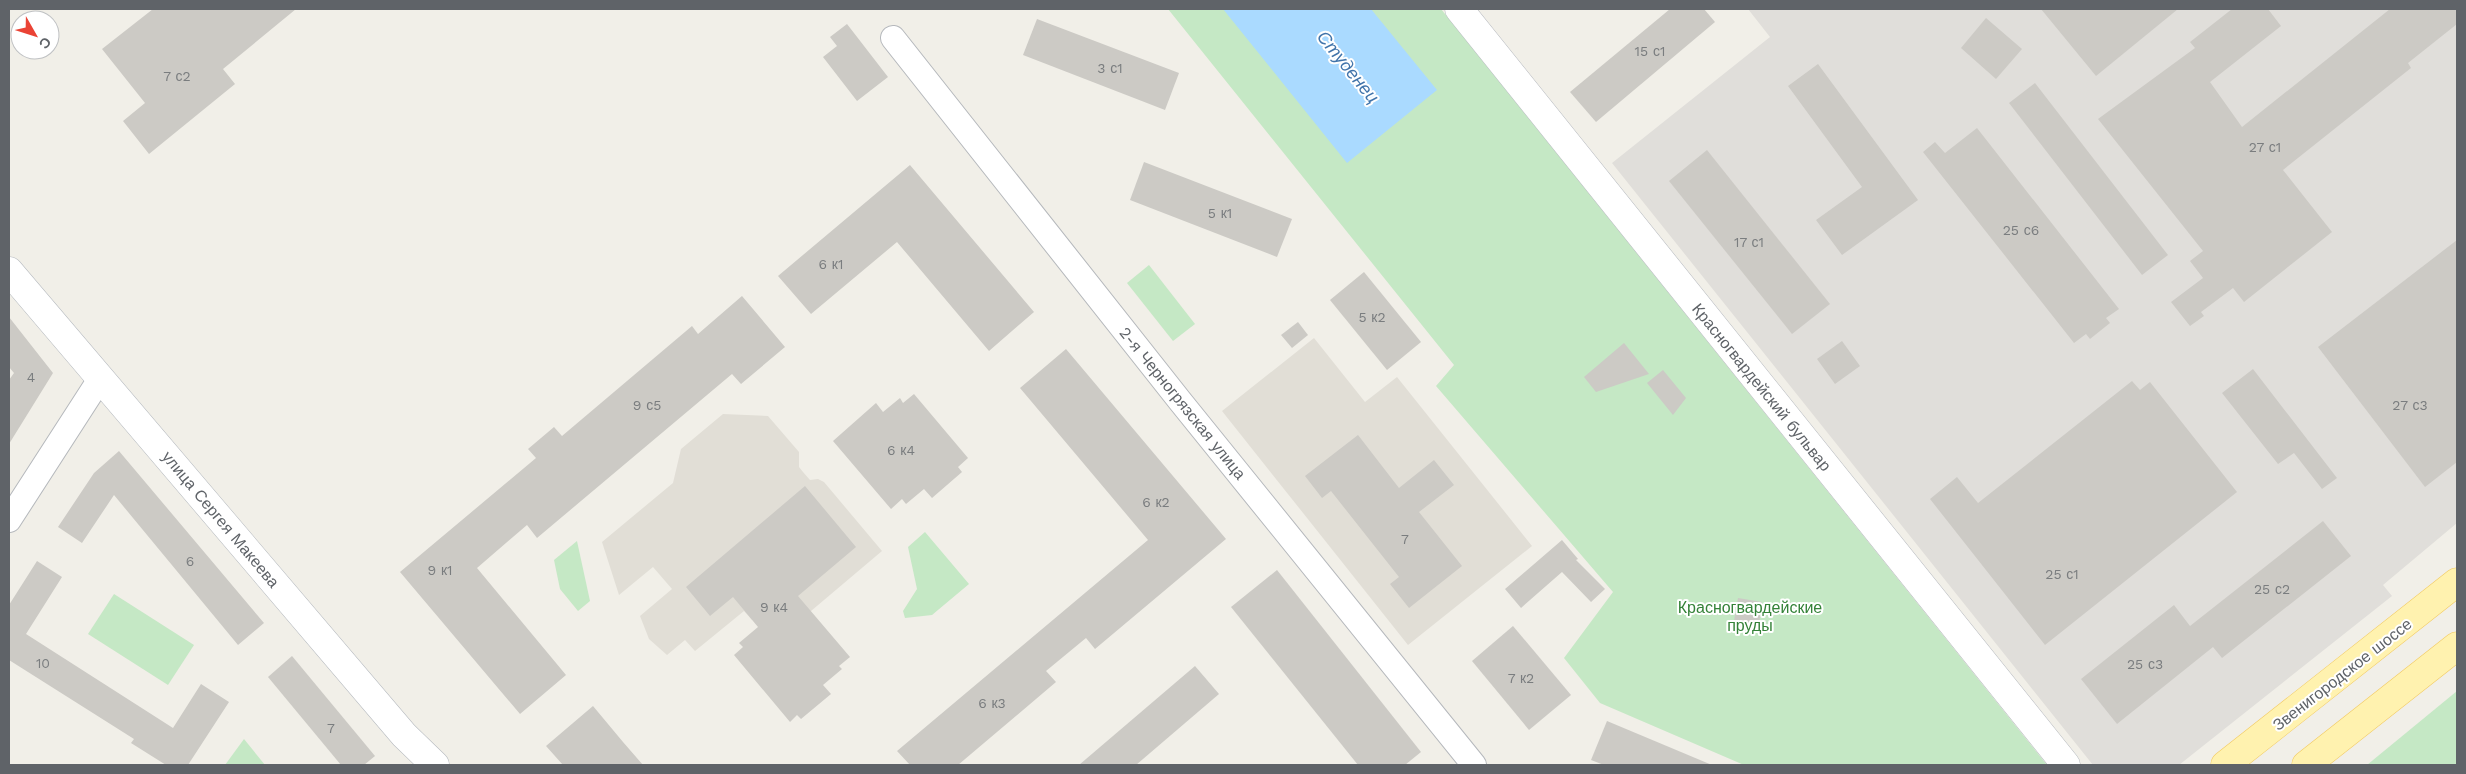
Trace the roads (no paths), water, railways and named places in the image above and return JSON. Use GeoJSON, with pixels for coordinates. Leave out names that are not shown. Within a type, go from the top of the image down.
{"type":"FeatureCollection","features":[{"type":"Feature","properties":{"kind":"main road","name":"Звенигородское шоссе"},"geometry":{"type":"LineString","coordinates":[[2225,765],[2457,582]]}},
{"type":"Feature","properties":{"kind":"main road"},"geometry":{"type":"LineString","coordinates":[[2306,765],[2457,646]]}},
{"type":"Feature","properties":{"kind":"street","name":"Красногвардейский бульвар"},"geometry":{"type":"LineString","coordinates":[[1459,9],[2066,765]]}},
{"type":"Feature","properties":{"kind":"street","name":"2-я Черногрязская улица"},"geometry":{"type":"LineString","coordinates":[[894,38],[1180,401],[1474,765]]}},
{"type":"Feature","properties":{"kind":"street","name":"улица Сергея Макеева"},"geometry":{"type":"LineString","coordinates":[[9,270],[404,736],[435,765]]}},
{"type":"Feature","properties":{"kind":"street"},"geometry":{"type":"LineString","coordinates":[[9,520],[100,379]]}},
{"type":"Feature","properties":{"kind":"water","name":"Студенец"},"geometry":{"type":"Polygon","coordinates":[[[1223,9],[1371,9],[1437,90],[1347,163],[1223,9]]]}},
{"type":"Feature","properties":{"kind":"park label","name":"Красногвардейские пруды"},"geometry":{"type":"Point","coordinates":[1750,616]}}]}
